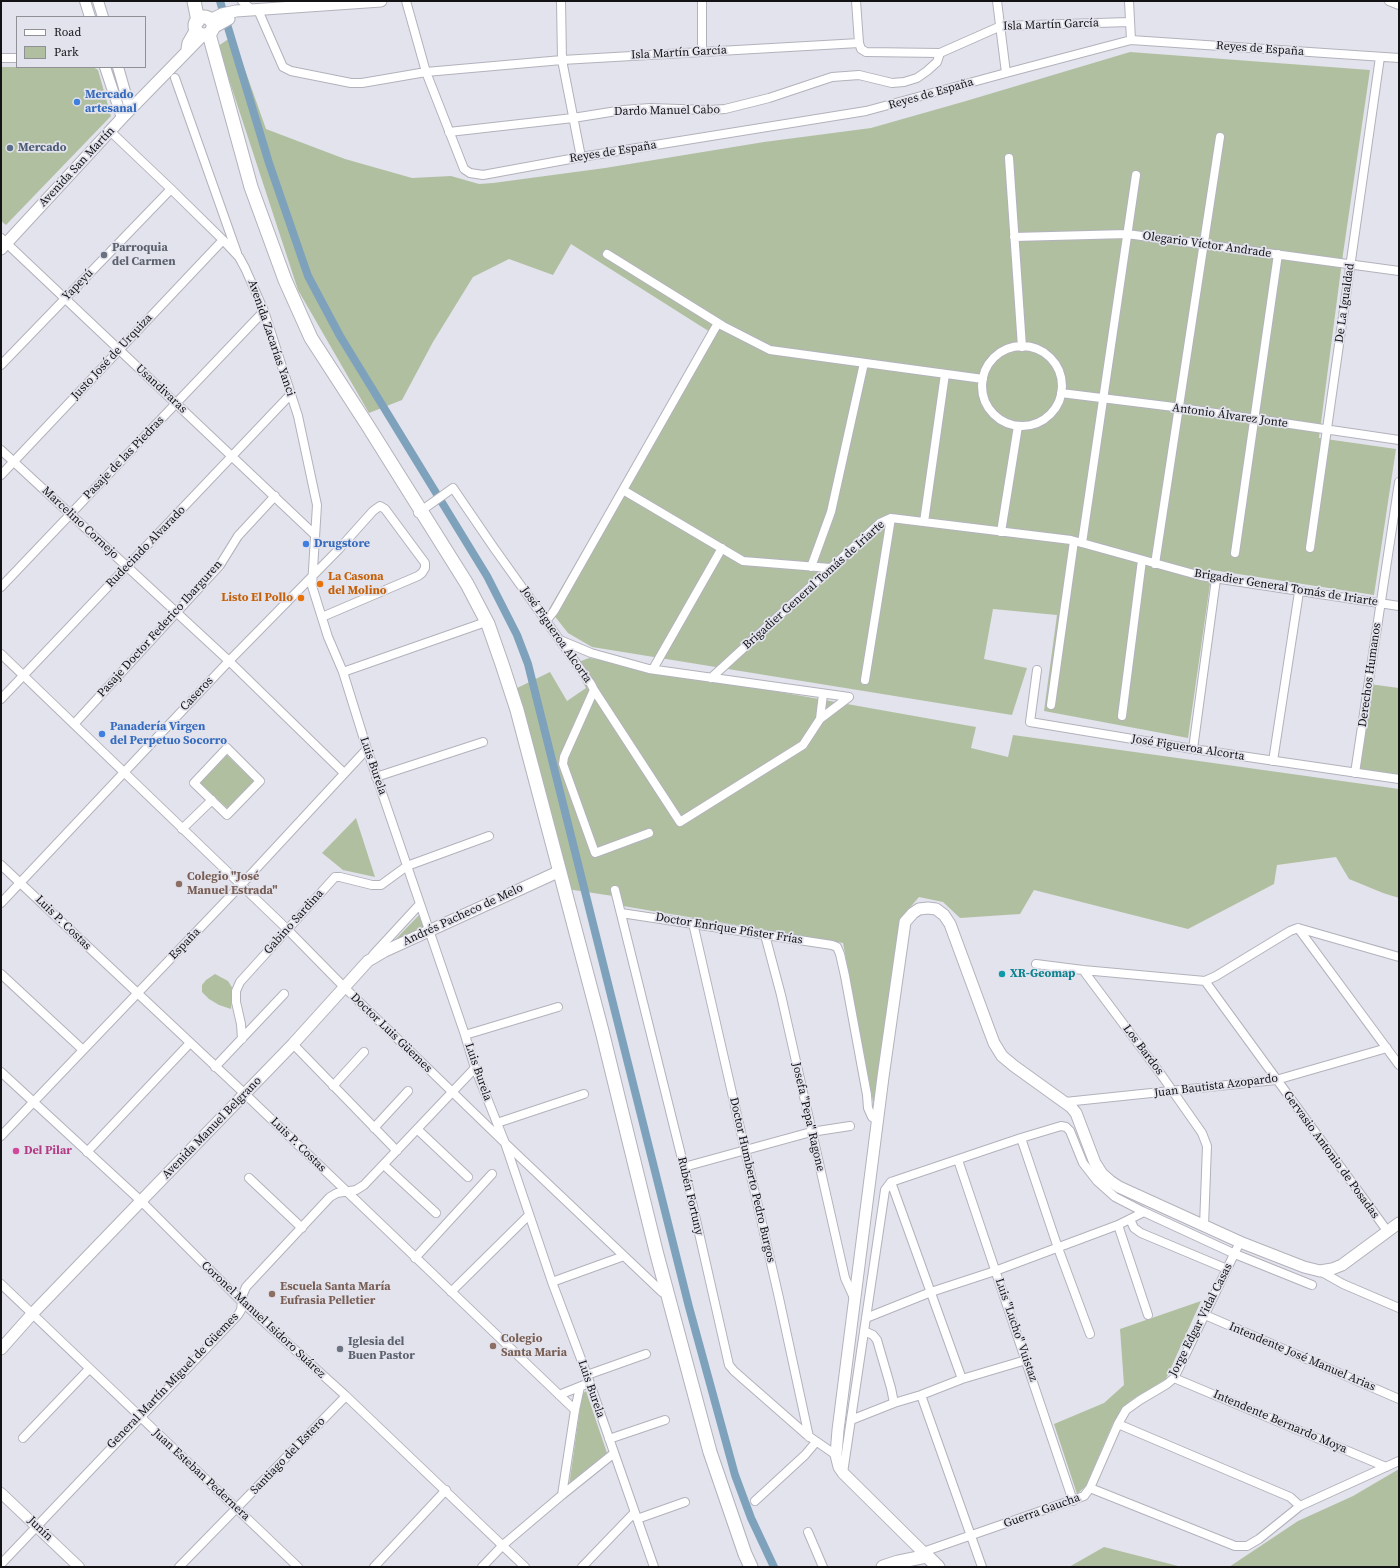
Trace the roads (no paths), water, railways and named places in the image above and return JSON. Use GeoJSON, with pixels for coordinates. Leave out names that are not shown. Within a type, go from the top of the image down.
{"type":"FeatureCollection","features":[{"type":"Feature","properties":{"kind":"main road"},"geometry":{"type":"LineString","coordinates":[[194,1],[208,26]]}},
{"type":"Feature","properties":{"kind":"main road"},"geometry":{"type":"LineString","coordinates":[[202,1],[251,200],[291,312],[318,361],[467,584],[488,624],[517,710],[702,1454],[719,1506],[744,1567]]}},
{"type":"Feature","properties":{"kind":"main road"},"geometry":{"type":"LineString","coordinates":[[208,26],[249,7],[381,1]]}},
{"type":"Feature","properties":{"kind":"main road","name":"Avenida San Martín"},"geometry":{"type":"LineString","coordinates":[[3,244],[187,50],[188,43],[208,26]]}},
{"type":"Feature","properties":{"kind":"main road"},"geometry":{"type":"LineString","coordinates":[[420,512],[454,569],[483,623],[491,643],[558,871],[619,1095],[676,1327],[706,1438],[744,1554],[751,1567]]}},
{"type":"Feature","properties":{"kind":"main road","name":"Andrés Pacheco de Melo"},"geometry":{"type":"LineString","coordinates":[[368,961],[385,951],[558,871]]}},
{"type":"Feature","properties":{"kind":"main road"},"geometry":{"type":"LineString","coordinates":[[938,1567],[843,1473],[839,1468],[836,1455],[854,1298],[877,1120],[905,922],[913,913],[919,909],[928,908],[936,909],[944,915],[950,924],[994,1043],[1002,1056],[1065,1102],[1076,1113],[1095,1163],[1102,1174],[1110,1182],[1240,1242],[1304,1267],[1320,1270],[1332,1269],[1342,1265],[1399,1223]]}},
{"type":"Feature","properties":{"kind":"main road","name":"Avenida Manuel Belgrano"},"geometry":{"type":"LineString","coordinates":[[1,1349],[33,1313],[293,1044],[368,961]]}},
{"type":"Feature","properties":{"kind":"main road"},"geometry":{"type":"LineString","coordinates":[[883,1567],[899,1564],[925,1554]]}},
{"type":"Feature","properties":{"kind":"street"},"geometry":{"type":"LineString","coordinates":[[85,1],[90,16]]}},
{"type":"Feature","properties":{"kind":"street"},"geometry":{"type":"LineString","coordinates":[[98,1],[103,16]]}},
{"type":"Feature","properties":{"kind":"street"},"geometry":{"type":"LineString","coordinates":[[406,1],[426,72],[449,132]]}},
{"type":"Feature","properties":{"kind":"street"},"geometry":{"type":"LineString","coordinates":[[561,1],[562,60],[581,157]]}},
{"type":"Feature","properties":{"kind":"street"},"geometry":{"type":"LineString","coordinates":[[702,1],[702,52]]}},
{"type":"Feature","properties":{"kind":"street"},"geometry":{"type":"LineString","coordinates":[[856,1],[859,43]]}},
{"type":"Feature","properties":{"kind":"street"},"geometry":{"type":"LineString","coordinates":[[997,1],[1006,72]]}},
{"type":"Feature","properties":{"kind":"street"},"geometry":{"type":"LineString","coordinates":[[1130,1],[1129,22],[1131,40]]}},
{"type":"Feature","properties":{"kind":"street"},"geometry":{"type":"LineString","coordinates":[[1389,1],[1399,5]]}},
{"type":"Feature","properties":{"kind":"street","name":"Isla Martín García"},"geometry":{"type":"LineString","coordinates":[[249,7],[283,67],[291,71],[351,83],[362,83],[426,72],[562,60],[859,43],[861,49],[866,52],[940,54],[1001,26],[1129,22]]}},
{"type":"Feature","properties":{"kind":"street","name":"Reyes de España"},"geometry":{"type":"LineString","coordinates":[[449,132],[464,170],[470,173],[483,175],[581,157],[866,111],[1006,72],[1131,40],[1399,58]]}},
{"type":"Feature","properties":{"kind":"street","name":"Dardo Manuel Cabo"},"geometry":{"type":"LineString","coordinates":[[449,132],[573,118],[623,110],[650,108],[708,110],[725,109],[769,98],[832,77],[858,75],[892,83],[904,82],[917,78],[927,71],[937,62],[940,54]]}},
{"type":"Feature","properties":{"kind":"street","name":"De La Igualdad"},"geometry":{"type":"LineString","coordinates":[[1310,548],[1380,57]]}},
{"type":"Feature","properties":{"kind":"street"},"geometry":{"type":"LineString","coordinates":[[1,58],[16,58]]}},
{"type":"Feature","properties":{"kind":"street"},"geometry":{"type":"LineString","coordinates":[[105,68],[122,118]]}},
{"type":"Feature","properties":{"kind":"street"},"geometry":{"type":"LineString","coordinates":[[118,68],[130,109]]}},
{"type":"Feature","properties":{"kind":"street"},"geometry":{"type":"LineString","coordinates":[[175,78],[239,257]]}},
{"type":"Feature","properties":{"kind":"street","name":"Avenida Zacarías Yanci"},"geometry":{"type":"LineString","coordinates":[[110,131],[223,240],[239,257],[245,268],[264,311],[298,416],[317,505],[312,575]]}},
{"type":"Feature","properties":{"kind":"street"},"geometry":{"type":"LineString","coordinates":[[1155,564],[1220,137]]}},
{"type":"Feature","properties":{"kind":"street"},"geometry":{"type":"LineString","coordinates":[[1009,158],[1022,347]]}},
{"type":"Feature","properties":{"kind":"street"},"geometry":{"type":"LineString","coordinates":[[1082,543],[1136,175]]}},
{"type":"Feature","properties":{"kind":"street","name":"Yapeyú"},"geometry":{"type":"LineString","coordinates":[[1,364],[171,189]]}},
{"type":"Feature","properties":{"kind":"street","name":"Olegario Víctor Andrade"},"geometry":{"type":"LineString","coordinates":[[1014,237],[1127,234],[1399,271]]}},
{"type":"Feature","properties":{"kind":"street","name":"Justo José de Urquiza"},"geometry":{"type":"LineString","coordinates":[[1,475],[223,240]]}},
{"type":"Feature","properties":{"kind":"street","name":"Usandivaras"},"geometry":{"type":"LineString","coordinates":[[3,244],[177,403],[315,535]]}},
{"type":"Feature","properties":{"kind":"street"},"geometry":{"type":"LineString","coordinates":[[607,254],[718,323],[770,350],[983,379]]}},
{"type":"Feature","properties":{"kind":"street"},"geometry":{"type":"LineString","coordinates":[[1235,553],[1278,254]]}},
{"type":"Feature","properties":{"kind":"street","name":"Pasaje de las Piedras"},"geometry":{"type":"LineString","coordinates":[[1,587],[264,311]]}},
{"type":"Feature","properties":{"kind":"street"},"geometry":{"type":"LineString","coordinates":[[546,621],[554,611],[718,323]]}},
{"type":"Feature","properties":{"kind":"street"},"geometry":{"type":"LineString","coordinates":[[1014,347],[1022,347],[1039,350],[1050,358],[1057,368],[1061,380],[1061,393],[1056,406],[1048,416],[1036,424],[1018,426],[1010,425],[998,419],[988,409],[983,397],[982,383],[985,371],[992,360],[1002,352],[1014,347]]}},
{"type":"Feature","properties":{"kind":"street"},"geometry":{"type":"LineString","coordinates":[[811,567],[831,512],[864,363]]}},
{"type":"Feature","properties":{"kind":"street"},"geometry":{"type":"LineString","coordinates":[[924,522],[945,374]]}},
{"type":"Feature","properties":{"kind":"street","name":"Antonio Álvarez Jonte"},"geometry":{"type":"LineString","coordinates":[[1061,393],[1178,408],[1399,440]]}},
{"type":"Feature","properties":{"kind":"street","name":"Rudecindo Alvarado"},"geometry":{"type":"LineString","coordinates":[[1,699],[291,394]]}},
{"type":"Feature","properties":{"kind":"street"},"geometry":{"type":"LineString","coordinates":[[1001,532],[1018,426]]}},
{"type":"Feature","properties":{"kind":"street","name":"Marcelino Cornejo"},"geometry":{"type":"LineString","coordinates":[[1,450],[229,661],[344,773]]}},
{"type":"Feature","properties":{"kind":"street","name":"Derechos Humanos"},"geometry":{"type":"LineString","coordinates":[[1355,773],[1399,482]]}},
{"type":"Feature","properties":{"kind":"street","name":"José Figueroa Alcorta"},"geometry":{"type":"LineString","coordinates":[[420,512],[453,488],[591,684],[594,690],[564,757],[563,764],[595,853],[649,833]]}},
{"type":"Feature","properties":{"kind":"street"},"geometry":{"type":"LineString","coordinates":[[623,490],[743,561],[830,568]]}},
{"type":"Feature","properties":{"kind":"street","name":"Pasaje Doctor Federico Ibarguren"},"geometry":{"type":"LineString","coordinates":[[75,724],[176,612],[220,566],[238,536],[275,496]]}},
{"type":"Feature","properties":{"kind":"street","name":"Caseros"},"geometry":{"type":"LineString","coordinates":[[1,903],[123,772],[312,575],[339,549],[373,511],[380,506],[385,509],[425,563],[425,568],[418,576],[322,617]]}},
{"type":"Feature","properties":{"kind":"street"},"geometry":{"type":"LineString","coordinates":[[865,680],[891,518]]}},
{"type":"Feature","properties":{"kind":"street","name":"Brigadier General Tomás de Iriarte"},"geometry":{"type":"LineString","coordinates":[[711,678],[880,523],[891,518],[1074,541],[1155,564],[1216,579],[1399,606]]}},
{"type":"Feature","properties":{"kind":"street"},"geometry":{"type":"LineString","coordinates":[[1051,705],[1074,541]]}},
{"type":"Feature","properties":{"kind":"street"},"geometry":{"type":"LineString","coordinates":[[653,669],[722,548]]}},
{"type":"Feature","properties":{"kind":"street"},"geometry":{"type":"LineString","coordinates":[[1122,716],[1142,560]]}},
{"type":"Feature","properties":{"kind":"street","name":"Luis Burela"},"geometry":{"type":"LineString","coordinates":[[312,575],[312,586],[322,617],[466,1035],[475,1068],[505,1143],[552,1282],[588,1378],[654,1567]]}},
{"type":"Feature","properties":{"kind":"street"},"geometry":{"type":"LineString","coordinates":[[1193,749],[1216,579]]}},
{"type":"Feature","properties":{"kind":"street"},"geometry":{"type":"LineString","coordinates":[[1272,761],[1299,592]]}},
{"type":"Feature","properties":{"kind":"street"},"geometry":{"type":"LineString","coordinates":[[342,672],[483,623]]}},
{"type":"Feature","properties":{"kind":"street"},"geometry":{"type":"LineString","coordinates":[[559,640],[591,653],[653,669],[849,698],[820,719],[803,745],[680,822],[594,690]]}},
{"type":"Feature","properties":{"kind":"street","name":"Doctor Luis Güemes"},"geometry":{"type":"LineString","coordinates":[[1,654],[287,929],[345,988],[452,1092],[662,1292]]}},
{"type":"Feature","properties":{"kind":"street","name":"José Figueroa Alcorta"},"geometry":{"type":"LineString","coordinates":[[1037,670],[1030,722],[1193,749],[1399,779]]}},
{"type":"Feature","properties":{"kind":"street"},"geometry":{"type":"LineString","coordinates":[[820,719],[823,694]]}},
{"type":"Feature","properties":{"kind":"street"},"geometry":{"type":"LineString","coordinates":[[376,777],[483,742]]}},
{"type":"Feature","properties":{"kind":"street"},"geometry":{"type":"LineString","coordinates":[[227,748],[260,781],[227,815],[212,800],[194,783],[227,748]]}},
{"type":"Feature","properties":{"kind":"street","name":"España"},"geometry":{"type":"LineString","coordinates":[[1,1136],[241,885],[367,749]]}},
{"type":"Feature","properties":{"kind":"street"},"geometry":{"type":"LineString","coordinates":[[182,829],[212,800]]}},
{"type":"Feature","properties":{"kind":"street"},"geometry":{"type":"LineString","coordinates":[[407,866],[490,836]]}},
{"type":"Feature","properties":{"kind":"street","name":"Luis P. Costas"},"geometry":{"type":"LineString","coordinates":[[1,865],[136,994],[245,1094],[575,1410]]}},
{"type":"Feature","properties":{"kind":"street","name":"Gabino Sardina"},"geometry":{"type":"LineString","coordinates":[[242,1039],[236,1002],[236,991],[240,982],[334,877],[340,877],[372,885],[381,885],[407,866]]}},
{"type":"Feature","properties":{"kind":"street","name":"Rubén Fortuny"},"geometry":{"type":"LineString","coordinates":[[615,890],[684,1167],[729,1365],[809,1437],[836,1455]]}},
{"type":"Feature","properties":{"kind":"street","name":"Avenida Manuel Belgrano"},"geometry":{"type":"LineString","coordinates":[[368,961],[420,904]]}},
{"type":"Feature","properties":{"kind":"street","name":"Doctor Enrique Pfister Frías"},"geometry":{"type":"LineString","coordinates":[[621,913],[765,934],[837,947],[845,976],[867,1094],[868,1108],[872,1117],[877,1120]]}},
{"type":"Feature","properties":{"kind":"street","name":"Doctor Humberto Pedro Burgos"},"geometry":{"type":"LineString","coordinates":[[693,923],[779,1298],[809,1437]]}},
{"type":"Feature","properties":{"kind":"street"},"geometry":{"type":"LineString","coordinates":[[1036,964],[1083,970],[1205,981],[1216,976],[1290,931],[1298,928],[1399,957]]}},
{"type":"Feature","properties":{"kind":"street"},"geometry":{"type":"LineString","coordinates":[[1298,928],[1399,1065]]}},
{"type":"Feature","properties":{"kind":"street","name":"Josefa \"Pepa\" Ragone"},"geometry":{"type":"LineString","coordinates":[[765,934],[845,1278],[854,1298]]}},
{"type":"Feature","properties":{"kind":"street","name":"Los Bardos"},"geometry":{"type":"LineString","coordinates":[[1083,970],[1202,1132],[1207,1146],[1204,1226]]}},
{"type":"Feature","properties":{"kind":"street"},"geometry":{"type":"LineString","coordinates":[[1,974],[83,1050]]}},
{"type":"Feature","properties":{"kind":"street","name":"Gervasio Antonio de Posadas"},"geometry":{"type":"LineString","coordinates":[[1205,981],[1388,1232]]}},
{"type":"Feature","properties":{"kind":"street"},"geometry":{"type":"LineString","coordinates":[[215,1067],[284,994]]}},
{"type":"Feature","properties":{"kind":"street"},"geometry":{"type":"LineString","coordinates":[[466,1035],[558,1007]]}},
{"type":"Feature","properties":{"kind":"street"},"geometry":{"type":"LineString","coordinates":[[87,1152],[190,1043]]}},
{"type":"Feature","properties":{"kind":"street"},"geometry":{"type":"LineString","coordinates":[[293,1044],[397,1150]]}},
{"type":"Feature","properties":{"kind":"street","name":"Juan Bautista Azopardo"},"geometry":{"type":"LineString","coordinates":[[1065,1102],[1173,1092],[1276,1080],[1387,1048]]}},
{"type":"Feature","properties":{"kind":"street"},"geometry":{"type":"LineString","coordinates":[[333,1086],[364,1052]]}},
{"type":"Feature","properties":{"kind":"street","name":"General Martín Miguel de Güemes"},"geometry":{"type":"LineString","coordinates":[[1,1564],[36,1525],[238,1315],[241,1310],[243,1294],[246,1287],[330,1197],[337,1193],[356,1190],[364,1185],[475,1068]]}},
{"type":"Feature","properties":{"kind":"street","name":"Coronel Manuel Isidoro Suárez"},"geometry":{"type":"LineString","coordinates":[[1,1072],[141,1201],[242,1302],[346,1396],[525,1567]]}},
{"type":"Feature","properties":{"kind":"street"},"geometry":{"type":"LineString","coordinates":[[374,1128],[408,1091]]}},
{"type":"Feature","properties":{"kind":"street"},"geometry":{"type":"LineString","coordinates":[[497,1123],[584,1094]]}},
{"type":"Feature","properties":{"kind":"street"},"geometry":{"type":"LineString","coordinates":[[684,1167],[811,1132],[850,1126]]}},
{"type":"Feature","properties":{"kind":"street"},"geometry":{"type":"LineString","coordinates":[[843,1473],[885,1190],[891,1182],[1021,1138],[1061,1126],[1066,1127],[1070,1131],[1083,1163],[1097,1180],[1115,1197],[1235,1254],[1312,1285]]}},
{"type":"Feature","properties":{"kind":"street"},"geometry":{"type":"LineString","coordinates":[[417,1129],[468,1177]]}},
{"type":"Feature","properties":{"kind":"street"},"geometry":{"type":"LineString","coordinates":[[1021,1138],[1058,1248],[1090,1334]]}},
{"type":"Feature","properties":{"kind":"street","name":"Luis \"Lucho\" Vuistaz"},"geometry":{"type":"LineString","coordinates":[[958,1160],[1073,1501]]}},
{"type":"Feature","properties":{"kind":"street"},"geometry":{"type":"LineString","coordinates":[[384,1165],[436,1213]]}},
{"type":"Feature","properties":{"kind":"street"},"geometry":{"type":"LineString","coordinates":[[415,1258],[492,1174]]}},
{"type":"Feature","properties":{"kind":"street"},"geometry":{"type":"LineString","coordinates":[[249,1178],[302,1228]]}},
{"type":"Feature","properties":{"kind":"street"},"geometry":{"type":"LineString","coordinates":[[891,1182],[962,1379]]}},
{"type":"Feature","properties":{"kind":"street"},"geometry":{"type":"LineString","coordinates":[[866,1318],[931,1292],[996,1271],[1058,1248],[1118,1225],[1144,1212]]}},
{"type":"Feature","properties":{"kind":"street"},"geometry":{"type":"LineString","coordinates":[[451,1292],[529,1215]]}},
{"type":"Feature","properties":{"kind":"street"},"geometry":{"type":"LineString","coordinates":[[1130,1219],[1134,1228],[1141,1233],[1227,1269]]}},
{"type":"Feature","properties":{"kind":"street"},"geometry":{"type":"LineString","coordinates":[[1118,1225],[1148,1315]]}},
{"type":"Feature","properties":{"kind":"street","name":"Jorge Edgar Vidal Casas"},"geometry":{"type":"LineString","coordinates":[[1090,1488],[1118,1424],[1126,1410],[1174,1378],[1240,1242]]}},
{"type":"Feature","properties":{"kind":"street"},"geometry":{"type":"LineString","coordinates":[[552,1282],[624,1256]]}},
{"type":"Feature","properties":{"kind":"street"},"geometry":{"type":"LineString","coordinates":[[1320,1270],[1342,1284],[1399,1308]]}},
{"type":"Feature","properties":{"kind":"street","name":"Juan Esteban Pedernera"},"geometry":{"type":"LineString","coordinates":[[1,1284],[298,1567]]}},
{"type":"Feature","properties":{"kind":"street","name":"Intendente José Manuel Arias"},"geometry":{"type":"LineString","coordinates":[[1205,1315],[1399,1399]]}},
{"type":"Feature","properties":{"kind":"street"},"geometry":{"type":"LineString","coordinates":[[864,1331],[873,1335],[877,1340],[894,1403]]}},
{"type":"Feature","properties":{"kind":"street"},"geometry":{"type":"LineString","coordinates":[[559,1395],[580,1387],[588,1378],[646,1354]]}},
{"type":"Feature","properties":{"kind":"street"},"geometry":{"type":"LineString","coordinates":[[851,1420],[962,1379],[1026,1360]]}},
{"type":"Feature","properties":{"kind":"street"},"geometry":{"type":"LineString","coordinates":[[24,1438],[89,1369]]}},
{"type":"Feature","properties":{"kind":"street","name":"Intendente Bernardo Moya"},"geometry":{"type":"LineString","coordinates":[[1174,1378],[1386,1467]]}},
{"type":"Feature","properties":{"kind":"street"},"geometry":{"type":"LineString","coordinates":[[562,1495],[580,1387]]}},
{"type":"Feature","properties":{"kind":"street"},"geometry":{"type":"LineString","coordinates":[[921,1395],[982,1567]]}},
{"type":"Feature","properties":{"kind":"street","name":"Santiago del Estero"},"geometry":{"type":"LineString","coordinates":[[179,1567],[346,1396]]}},
{"type":"Feature","properties":{"kind":"street"},"geometry":{"type":"LineString","coordinates":[[609,1439],[665,1420]]}},
{"type":"Feature","properties":{"kind":"street"},"geometry":{"type":"LineString","coordinates":[[1118,1424],[1290,1497],[1300,1506],[1399,1461]]}},
{"type":"Feature","properties":{"kind":"street"},"geometry":{"type":"LineString","coordinates":[[755,1501],[805,1455],[816,1442]]}},
{"type":"Feature","properties":{"kind":"street"},"geometry":{"type":"LineString","coordinates":[[482,1567],[503,1545],[562,1495],[614,1454]]}},
{"type":"Feature","properties":{"kind":"street","name":"Guerra Gaucha"},"geometry":{"type":"LineString","coordinates":[[925,1554],[971,1536],[1073,1501],[1084,1496],[1090,1488],[1235,1546],[1247,1546],[1259,1539],[1300,1506]]}},
{"type":"Feature","properties":{"kind":"street"},"geometry":{"type":"LineString","coordinates":[[374,1567],[446,1490]]}},
{"type":"Feature","properties":{"kind":"street","name":"Junín"},"geometry":{"type":"LineString","coordinates":[[1,1493],[79,1567]]}},
{"type":"Feature","properties":{"kind":"street"},"geometry":{"type":"LineString","coordinates":[[582,1567],[636,1516],[685,1502]]}},
{"type":"Feature","properties":{"kind":"street"},"geometry":{"type":"LineString","coordinates":[[808,1532],[823,1567]]}},
{"type":"Feature","properties":{"kind":"waterway"},"geometry":{"type":"LineString","coordinates":[[220,1],[269,163],[308,276],[340,336],[487,576],[517,635],[528,664],[689,1307],[735,1475],[751,1518],[774,1567]]}},
{"type":"Feature","properties":{"kind":"place","name":"Mercado artesanal"},"geometry":{"type":"Point","coordinates":[77,102]}},
{"type":"Feature","properties":{"kind":"place","name":"Mercado"},"geometry":{"type":"Point","coordinates":[10,148]}},
{"type":"Feature","properties":{"kind":"place","name":"Parroquia del Carmen"},"geometry":{"type":"Point","coordinates":[104,255]}},
{"type":"Feature","properties":{"kind":"place","name":"Drugstore"},"geometry":{"type":"Point","coordinates":[306,544]}},
{"type":"Feature","properties":{"kind":"place","name":"La Casona del Molino"},"geometry":{"type":"Point","coordinates":[320,584]}},
{"type":"Feature","properties":{"kind":"place","name":"Listo El Pollo"},"geometry":{"type":"Point","coordinates":[301,598]}},
{"type":"Feature","properties":{"kind":"place","name":"Panadería Virgen del Perpetuo Socorro"},"geometry":{"type":"Point","coordinates":[102,734]}},
{"type":"Feature","properties":{"kind":"place","name":"Colegio \"José Manuel Estrada\""},"geometry":{"type":"Point","coordinates":[179,884]}},
{"type":"Feature","properties":{"kind":"place","name":"XR-Geomap"},"geometry":{"type":"Point","coordinates":[1002,974]}},
{"type":"Feature","properties":{"kind":"place","name":"Del Pilar"},"geometry":{"type":"Point","coordinates":[16,1151]}},
{"type":"Feature","properties":{"kind":"place","name":"Escuela Santa María Eufrasia Pelletier"},"geometry":{"type":"Point","coordinates":[272,1294]}},
{"type":"Feature","properties":{"kind":"place","name":"Colegio Santa Maria"},"geometry":{"type":"Point","coordinates":[493,1346]}},
{"type":"Feature","properties":{"kind":"place","name":"Iglesia del Buen Pastor"},"geometry":{"type":"Point","coordinates":[340,1349]}}]}
